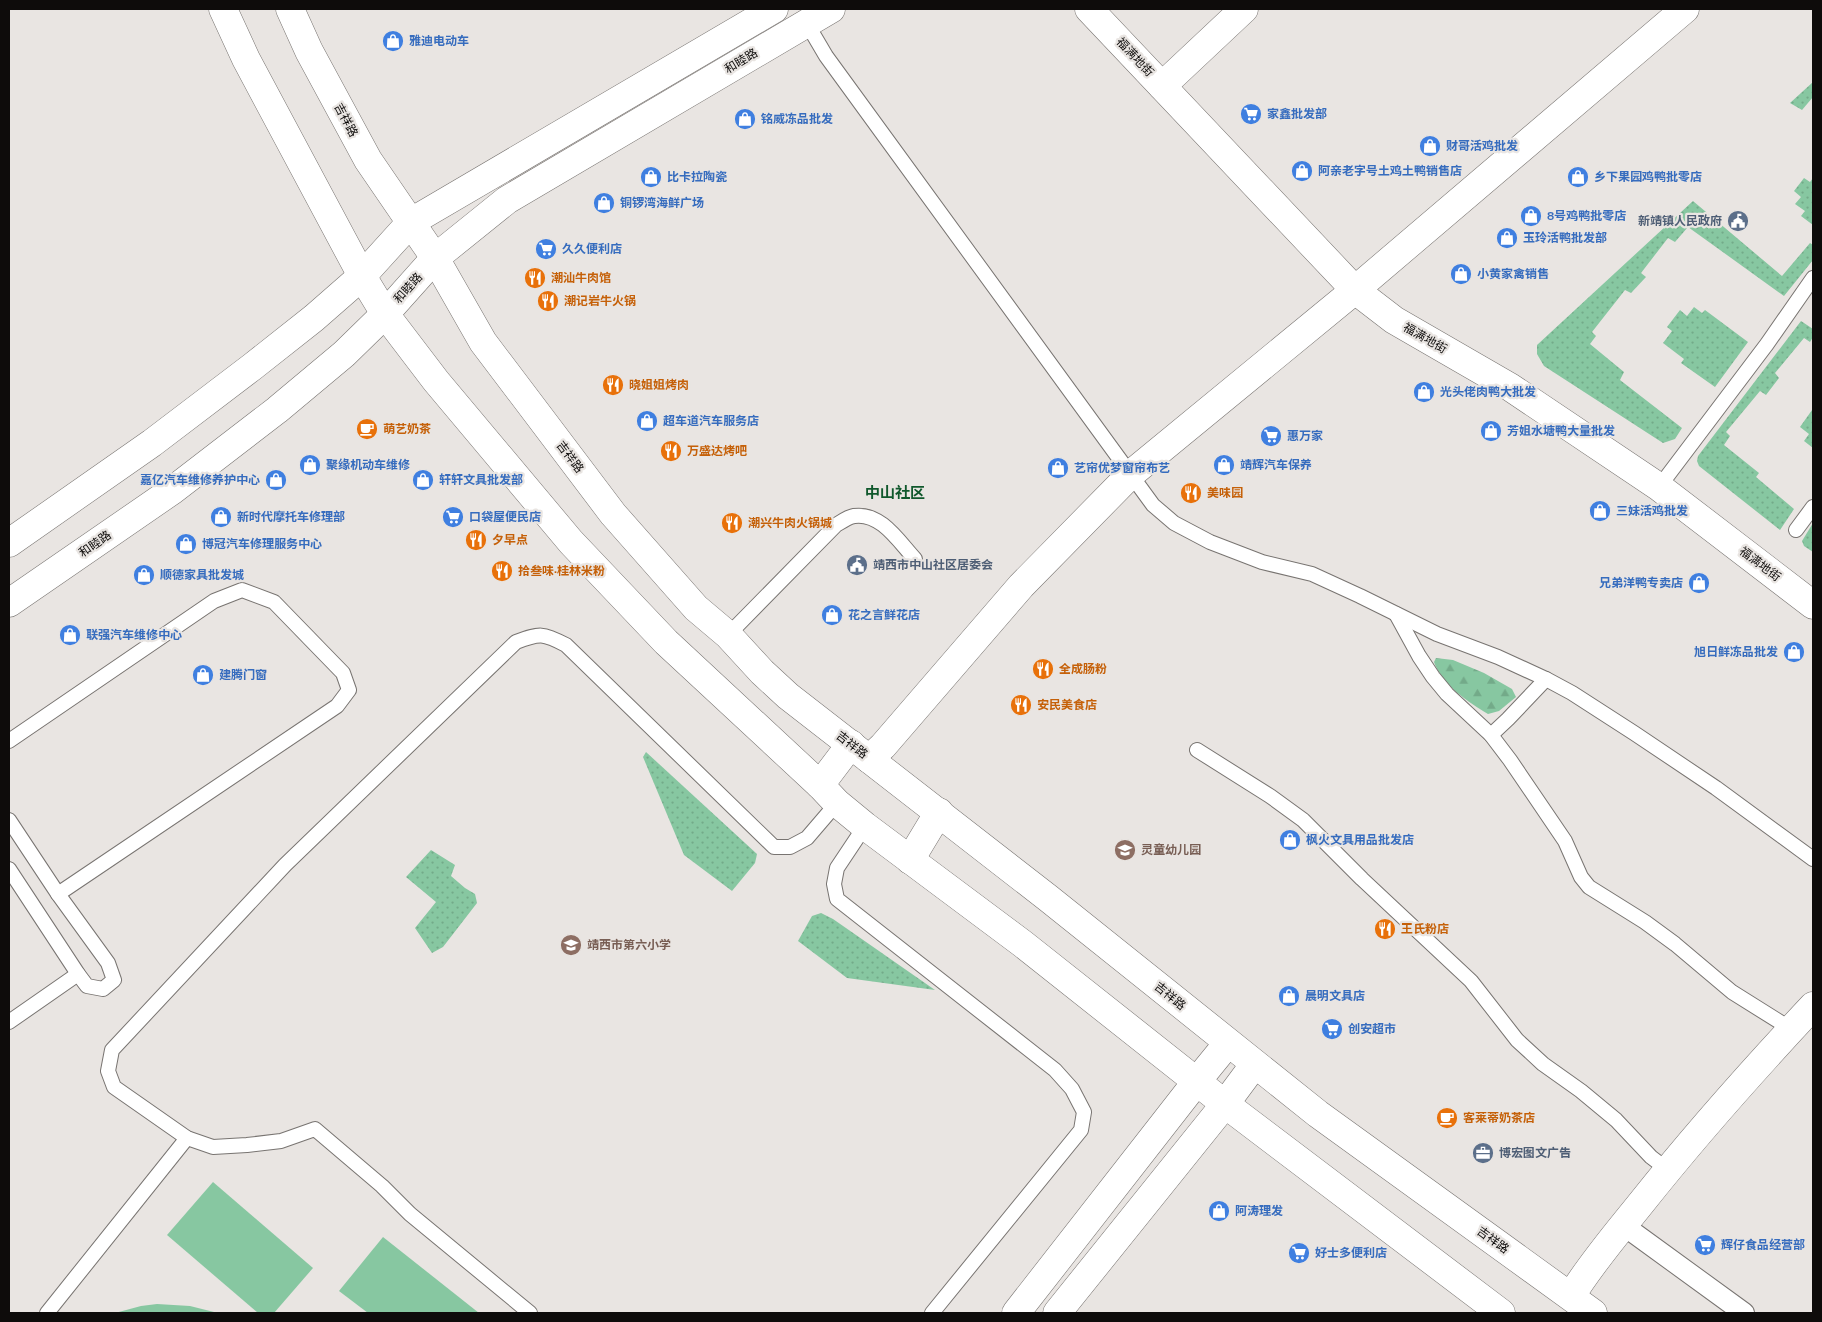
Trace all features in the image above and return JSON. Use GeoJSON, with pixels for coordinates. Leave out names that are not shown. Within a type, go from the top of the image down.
{"type":"FeatureCollection","features":[{"type":"Feature","properties":{"kind":"street"},"geometry":{"type":"LineString","coordinates":[[223,9],[246,59],[362,276],[385,314],[436,382],[571,542],[666,642],[865,826],[1023,944],[1225,1104],[1501,1313]]}},
{"type":"Feature","properties":{"kind":"street","name":"吉祥路"},"geometry":{"type":"LineString","coordinates":[[290,9],[309,51],[368,160],[435,258],[483,342],[613,514],[696,608],[728,635],[781,690],[939,812],[1254,1064],[1336,1128],[1593,1313]]}},
{"type":"Feature","properties":{"kind":"street"},"geometry":{"type":"LineString","coordinates":[[9,542],[152,443],[314,318],[362,276],[411,222],[774,9]]}},
{"type":"Feature","properties":{"kind":"street","name":"和睦路"},"geometry":{"type":"LineString","coordinates":[[9,603],[173,490],[277,410],[344,354],[385,314],[435,258],[507,200],[831,9]]}},
{"type":"Feature","properties":{"kind":"street","name":"福满地街"},"geometry":{"type":"LineString","coordinates":[[1089,9],[1355,290],[1394,320],[1510,387],[1659,488],[1813,605]]}},
{"type":"Feature","properties":{"kind":"street"},"geometry":{"type":"LineString","coordinates":[[1162,86],[1244,9]]}},
{"type":"Feature","properties":{"kind":"street"},"geometry":{"type":"LineString","coordinates":[[829,794],[860,752],[889,738],[1021,586],[1131,474],[1355,290],[1685,9]]}},
{"type":"Feature","properties":{"kind":"street"},"geometry":{"type":"LineString","coordinates":[[910,860],[939,812]]}},
{"type":"Feature","properties":{"kind":"street"},"geometry":{"type":"LineString","coordinates":[[1571,1296],[1585,1274],[1668,1170],[1813,1006]]}},
{"type":"Feature","properties":{"kind":"street"},"geometry":{"type":"LineString","coordinates":[[1016,1313],[1228,1043]]}},
{"type":"Feature","properties":{"kind":"street"},"geometry":{"type":"LineString","coordinates":[[1057,1313],[1225,1104],[1254,1064]]}},
{"type":"Feature","properties":{"kind":"street"},"geometry":{"type":"LineString","coordinates":[[1623,1225],[1744,1313]]}},
{"type":"Feature","properties":{"kind":"lane"},"geometry":{"type":"LineString","coordinates":[[806,22],[826,56],[1153,505],[1174,523],[1210,542],[1262,562],[1312,574],[1438,634],[1498,657],[1546,679],[1572,693],[1716,788],[1813,859]]}},
{"type":"Feature","properties":{"kind":"lane"},"geometry":{"type":"LineString","coordinates":[[1659,488],[1767,344],[1813,278]]}},
{"type":"Feature","properties":{"kind":"lane"},"geometry":{"type":"LineString","coordinates":[[1801,296],[1813,304]]}},
{"type":"Feature","properties":{"kind":"lane"},"geometry":{"type":"LineString","coordinates":[[1796,530],[1813,506]]}},
{"type":"Feature","properties":{"kind":"lane"},"geometry":{"type":"LineString","coordinates":[[728,635],[836,525],[852,516],[869,517],[882,523],[915,559]]}},
{"type":"Feature","properties":{"kind":"lane"},"geometry":{"type":"LineString","coordinates":[[9,741],[214,601],[242,590],[274,602],[344,673],[349,690],[337,706],[58,894]]}},
{"type":"Feature","properties":{"kind":"lane"},"geometry":{"type":"LineString","coordinates":[[1396,614],[1419,656],[1447,694],[1491,735],[1565,841],[1581,876],[1589,887],[1675,944],[1732,992],[1791,1029]]}},
{"type":"Feature","properties":{"kind":"lane"},"geometry":{"type":"LineString","coordinates":[[530,1313],[410,1214],[382,1186],[315,1129],[281,1141],[248,1145],[213,1147],[187,1138],[114,1087],[108,1071],[112,1050],[285,864],[516,642],[532,636],[545,635],[566,645],[774,847],[790,847],[807,838],[829,794]]}},
{"type":"Feature","properties":{"kind":"lane"},"geometry":{"type":"LineString","coordinates":[[1491,735],[1508,720],[1546,679]]}},
{"type":"Feature","properties":{"kind":"lane"},"geometry":{"type":"LineString","coordinates":[[1197,750],[1270,796],[1303,820],[1362,879],[1471,981],[1517,1040],[1543,1064],[1581,1091],[1616,1120],[1650,1157],[1668,1170]]}},
{"type":"Feature","properties":{"kind":"lane"},"geometry":{"type":"LineString","coordinates":[[9,820],[58,894],[108,964],[114,980],[103,989],[87,986],[9,869]]}},
{"type":"Feature","properties":{"kind":"lane"},"geometry":{"type":"LineString","coordinates":[[865,826],[838,868],[834,884],[838,899],[1055,1070],[1072,1090],[1084,1112],[1081,1130],[932,1313]]}},
{"type":"Feature","properties":{"kind":"lane"},"geometry":{"type":"LineString","coordinates":[[9,1022],[78,974]]}},
{"type":"Feature","properties":{"kind":"lane"},"geometry":{"type":"LineString","coordinates":[[47,1313],[187,1138]]}},
{"type":"Feature","properties":{"kind":"green space"},"geometry":{"type":"Polygon","coordinates":[[[1813,82],[1813,97],[1802,110],[1790,103],[1813,82]]]}},
{"type":"Feature","properties":{"kind":"green space"},"geometry":{"type":"Polygon","coordinates":[[[1804,178],[1810,182],[1813,178],[1813,225],[1801,216],[1805,211],[1795,204],[1801,197],[1794,191],[1804,178]]]}},
{"type":"Feature","properties":{"kind":"green space"},"geometry":{"type":"Polygon","coordinates":[[[1693,201],[1782,276],[1810,243],[1813,245],[1813,260],[1784,296],[1688,227],[1675,242],[1668,238],[1641,273],[1646,277],[1631,293],[1625,290],[1592,332],[1596,336],[1590,344],[1624,372],[1620,380],[1682,428],[1675,439],[1663,443],[1544,366],[1537,354],[1537,345],[1693,201]]]}},
{"type":"Feature","properties":{"kind":"green space"},"geometry":{"type":"Polygon","coordinates":[[[1694,307],[1702,313],[1705,310],[1748,342],[1715,387],[1681,363],[1684,359],[1663,343],[1672,331],[1667,327],[1680,310],[1687,316],[1694,307]]]}},
{"type":"Feature","properties":{"kind":"green space"},"geometry":{"type":"Polygon","coordinates":[[[1801,321],[1813,329],[1813,337],[1810,342],[1804,338],[1775,373],[1779,378],[1766,395],[1760,391],[1726,432],[1730,436],[1724,445],[1759,473],[1756,477],[1794,509],[1780,530],[1699,466],[1697,461],[1698,456],[1801,321]]]}},
{"type":"Feature","properties":{"kind":"green space"},"geometry":{"type":"Polygon","coordinates":[[[1812,410],[1813,448],[1804,441],[1809,434],[1800,427],[1812,410]]]}},
{"type":"Feature","properties":{"kind":"green space"},"geometry":{"type":"Polygon","coordinates":[[[1813,523],[1813,552],[1804,546],[1802,541],[1813,523]]]}},
{"type":"Feature","properties":{"kind":"green space"},"geometry":{"type":"Polygon","coordinates":[[[1436,658],[1453,660],[1484,673],[1512,689],[1516,697],[1499,711],[1488,714],[1449,685],[1434,662],[1436,658]]]}},
{"type":"Feature","properties":{"kind":"green space"},"geometry":{"type":"Polygon","coordinates":[[[646,752],[757,854],[755,863],[732,891],[684,855],[643,757],[646,752]]]}},
{"type":"Feature","properties":{"kind":"green space"},"geometry":{"type":"Polygon","coordinates":[[[431,850],[455,865],[451,876],[475,894],[477,903],[443,947],[432,953],[415,928],[436,902],[406,877],[431,850]]]}},
{"type":"Feature","properties":{"kind":"green space"},"geometry":{"type":"Polygon","coordinates":[[[821,913],[833,919],[935,990],[847,978],[798,941],[812,916],[821,913]]]}},
{"type":"Feature","properties":{"kind":"green space"},"geometry":{"type":"Polygon","coordinates":[[[213,1182],[313,1268],[274,1313],[258,1313],[167,1235],[213,1182]]]}},
{"type":"Feature","properties":{"kind":"green space"},"geometry":{"type":"Polygon","coordinates":[[[383,1237],[479,1313],[368,1313],[339,1291],[383,1237]]]}},
{"type":"Feature","properties":{"kind":"green space"},"geometry":{"type":"Polygon","coordinates":[[[157,1304],[190,1306],[218,1313],[115,1313],[157,1304]]]}},
{"type":"Feature","properties":{"kind":"place","name":"雅迪电动车"},"geometry":{"type":"Point","coordinates":[393,41]}},
{"type":"Feature","properties":{"kind":"place","name":"家鑫批发部"},"geometry":{"type":"Point","coordinates":[1251,114]}},
{"type":"Feature","properties":{"kind":"place","name":"铭威冻品批发"},"geometry":{"type":"Point","coordinates":[745,119]}},
{"type":"Feature","properties":{"kind":"place","name":"财哥活鸡批发"},"geometry":{"type":"Point","coordinates":[1430,146]}},
{"type":"Feature","properties":{"kind":"place","name":"阿亲老字号土鸡土鸭销售店"},"geometry":{"type":"Point","coordinates":[1302,171]}},
{"type":"Feature","properties":{"kind":"place","name":"比卡拉陶瓷"},"geometry":{"type":"Point","coordinates":[651,177]}},
{"type":"Feature","properties":{"kind":"place","name":"乡下果园鸡鸭批零店"},"geometry":{"type":"Point","coordinates":[1578,177]}},
{"type":"Feature","properties":{"kind":"place","name":"铜锣湾海鲜广场"},"geometry":{"type":"Point","coordinates":[604,203]}},
{"type":"Feature","properties":{"kind":"place","name":"8号鸡鸭批零店"},"geometry":{"type":"Point","coordinates":[1531,216]}},
{"type":"Feature","properties":{"kind":"place","name":"新靖镇人民政府"},"geometry":{"type":"Point","coordinates":[1738,221]}},
{"type":"Feature","properties":{"kind":"place","name":"玉玲活鸭批发部"},"geometry":{"type":"Point","coordinates":[1507,238]}},
{"type":"Feature","properties":{"kind":"place","name":"久久便利店"},"geometry":{"type":"Point","coordinates":[546,249]}},
{"type":"Feature","properties":{"kind":"place","name":"小黄家禽销售"},"geometry":{"type":"Point","coordinates":[1461,274]}},
{"type":"Feature","properties":{"kind":"place","name":"潮汕牛肉馆"},"geometry":{"type":"Point","coordinates":[535,278]}},
{"type":"Feature","properties":{"kind":"place","name":"潮记岩牛火锅"},"geometry":{"type":"Point","coordinates":[548,301]}},
{"type":"Feature","properties":{"kind":"place","name":"晓姐姐烤肉"},"geometry":{"type":"Point","coordinates":[613,385]}},
{"type":"Feature","properties":{"kind":"place","name":"光头佬肉鸭大批发"},"geometry":{"type":"Point","coordinates":[1424,392]}},
{"type":"Feature","properties":{"kind":"place","name":"超车道汽车服务店"},"geometry":{"type":"Point","coordinates":[647,421]}},
{"type":"Feature","properties":{"kind":"place","name":"萌艺奶茶"},"geometry":{"type":"Point","coordinates":[367,429]}},
{"type":"Feature","properties":{"kind":"place","name":"芳姐水塘鸭大量批发"},"geometry":{"type":"Point","coordinates":[1491,431]}},
{"type":"Feature","properties":{"kind":"place","name":"惠万家"},"geometry":{"type":"Point","coordinates":[1271,436]}},
{"type":"Feature","properties":{"kind":"place","name":"万盛达烤吧"},"geometry":{"type":"Point","coordinates":[671,451]}},
{"type":"Feature","properties":{"kind":"place","name":"聚缘机动车维修"},"geometry":{"type":"Point","coordinates":[310,465]}},
{"type":"Feature","properties":{"kind":"place","name":"靖辉汽车保养"},"geometry":{"type":"Point","coordinates":[1224,465]}},
{"type":"Feature","properties":{"kind":"place","name":"艺帘优梦窗帘布艺"},"geometry":{"type":"Point","coordinates":[1058,468]}},
{"type":"Feature","properties":{"kind":"place","name":"嘉亿汽车维修养护中心"},"geometry":{"type":"Point","coordinates":[276,480]}},
{"type":"Feature","properties":{"kind":"place","name":"轩轩文具批发部"},"geometry":{"type":"Point","coordinates":[423,480]}},
{"type":"Feature","properties":{"kind":"place","name":"美味园"},"geometry":{"type":"Point","coordinates":[1191,493]}},
{"type":"Feature","properties":{"kind":"place","name":"三妹活鸡批发"},"geometry":{"type":"Point","coordinates":[1600,511]}},
{"type":"Feature","properties":{"kind":"place","name":"新时代摩托车修理部"},"geometry":{"type":"Point","coordinates":[221,517]}},
{"type":"Feature","properties":{"kind":"place","name":"口袋屋便民店"},"geometry":{"type":"Point","coordinates":[453,517]}},
{"type":"Feature","properties":{"kind":"place","name":"潮兴牛肉火锅城"},"geometry":{"type":"Point","coordinates":[732,523]}},
{"type":"Feature","properties":{"kind":"place","name":"夕早点"},"geometry":{"type":"Point","coordinates":[476,540]}},
{"type":"Feature","properties":{"kind":"place","name":"博冠汽车修理服务中心"},"geometry":{"type":"Point","coordinates":[186,544]}},
{"type":"Feature","properties":{"kind":"place","name":"靖西市中山社区居委会"},"geometry":{"type":"Point","coordinates":[857,565]}},
{"type":"Feature","properties":{"kind":"place","name":"拾叁味·桂林米粉"},"geometry":{"type":"Point","coordinates":[502,571]}},
{"type":"Feature","properties":{"kind":"place","name":"顺德家具批发城"},"geometry":{"type":"Point","coordinates":[144,575]}},
{"type":"Feature","properties":{"kind":"place","name":"兄弟洋鸭专卖店"},"geometry":{"type":"Point","coordinates":[1699,583]}},
{"type":"Feature","properties":{"kind":"place","name":"花之言鲜花店"},"geometry":{"type":"Point","coordinates":[832,615]}},
{"type":"Feature","properties":{"kind":"place","name":"联强汽车维修中心"},"geometry":{"type":"Point","coordinates":[70,635]}},
{"type":"Feature","properties":{"kind":"place","name":"旭日鲜冻品批发"},"geometry":{"type":"Point","coordinates":[1794,652]}},
{"type":"Feature","properties":{"kind":"place","name":"全成肠粉"},"geometry":{"type":"Point","coordinates":[1043,669]}},
{"type":"Feature","properties":{"kind":"place","name":"建腾门窗"},"geometry":{"type":"Point","coordinates":[203,675]}},
{"type":"Feature","properties":{"kind":"place","name":"安民美食店"},"geometry":{"type":"Point","coordinates":[1021,705]}},
{"type":"Feature","properties":{"kind":"place","name":"枫火文具用品批发店"},"geometry":{"type":"Point","coordinates":[1290,840]}},
{"type":"Feature","properties":{"kind":"place","name":"灵童幼儿园"},"geometry":{"type":"Point","coordinates":[1125,850]}},
{"type":"Feature","properties":{"kind":"place","name":"王氏粉店"},"geometry":{"type":"Point","coordinates":[1385,929]}},
{"type":"Feature","properties":{"kind":"place","name":"靖西市第六小学"},"geometry":{"type":"Point","coordinates":[571,945]}},
{"type":"Feature","properties":{"kind":"place","name":"晨明文具店"},"geometry":{"type":"Point","coordinates":[1289,996]}},
{"type":"Feature","properties":{"kind":"place","name":"创安超市"},"geometry":{"type":"Point","coordinates":[1332,1029]}},
{"type":"Feature","properties":{"kind":"place","name":"客莱蒂奶茶店"},"geometry":{"type":"Point","coordinates":[1447,1118]}},
{"type":"Feature","properties":{"kind":"place","name":"博宏图文广告"},"geometry":{"type":"Point","coordinates":[1483,1153]}},
{"type":"Feature","properties":{"kind":"place","name":"阿涛理发"},"geometry":{"type":"Point","coordinates":[1219,1211]}},
{"type":"Feature","properties":{"kind":"place","name":"辉仔食品经营部"},"geometry":{"type":"Point","coordinates":[1705,1245]}},
{"type":"Feature","properties":{"kind":"place","name":"好士多便利店"},"geometry":{"type":"Point","coordinates":[1299,1253]}},
{"type":"Feature","properties":{"kind":"district","name":"中山社区"},"geometry":{"type":"Point","coordinates":[895,493]}}]}
